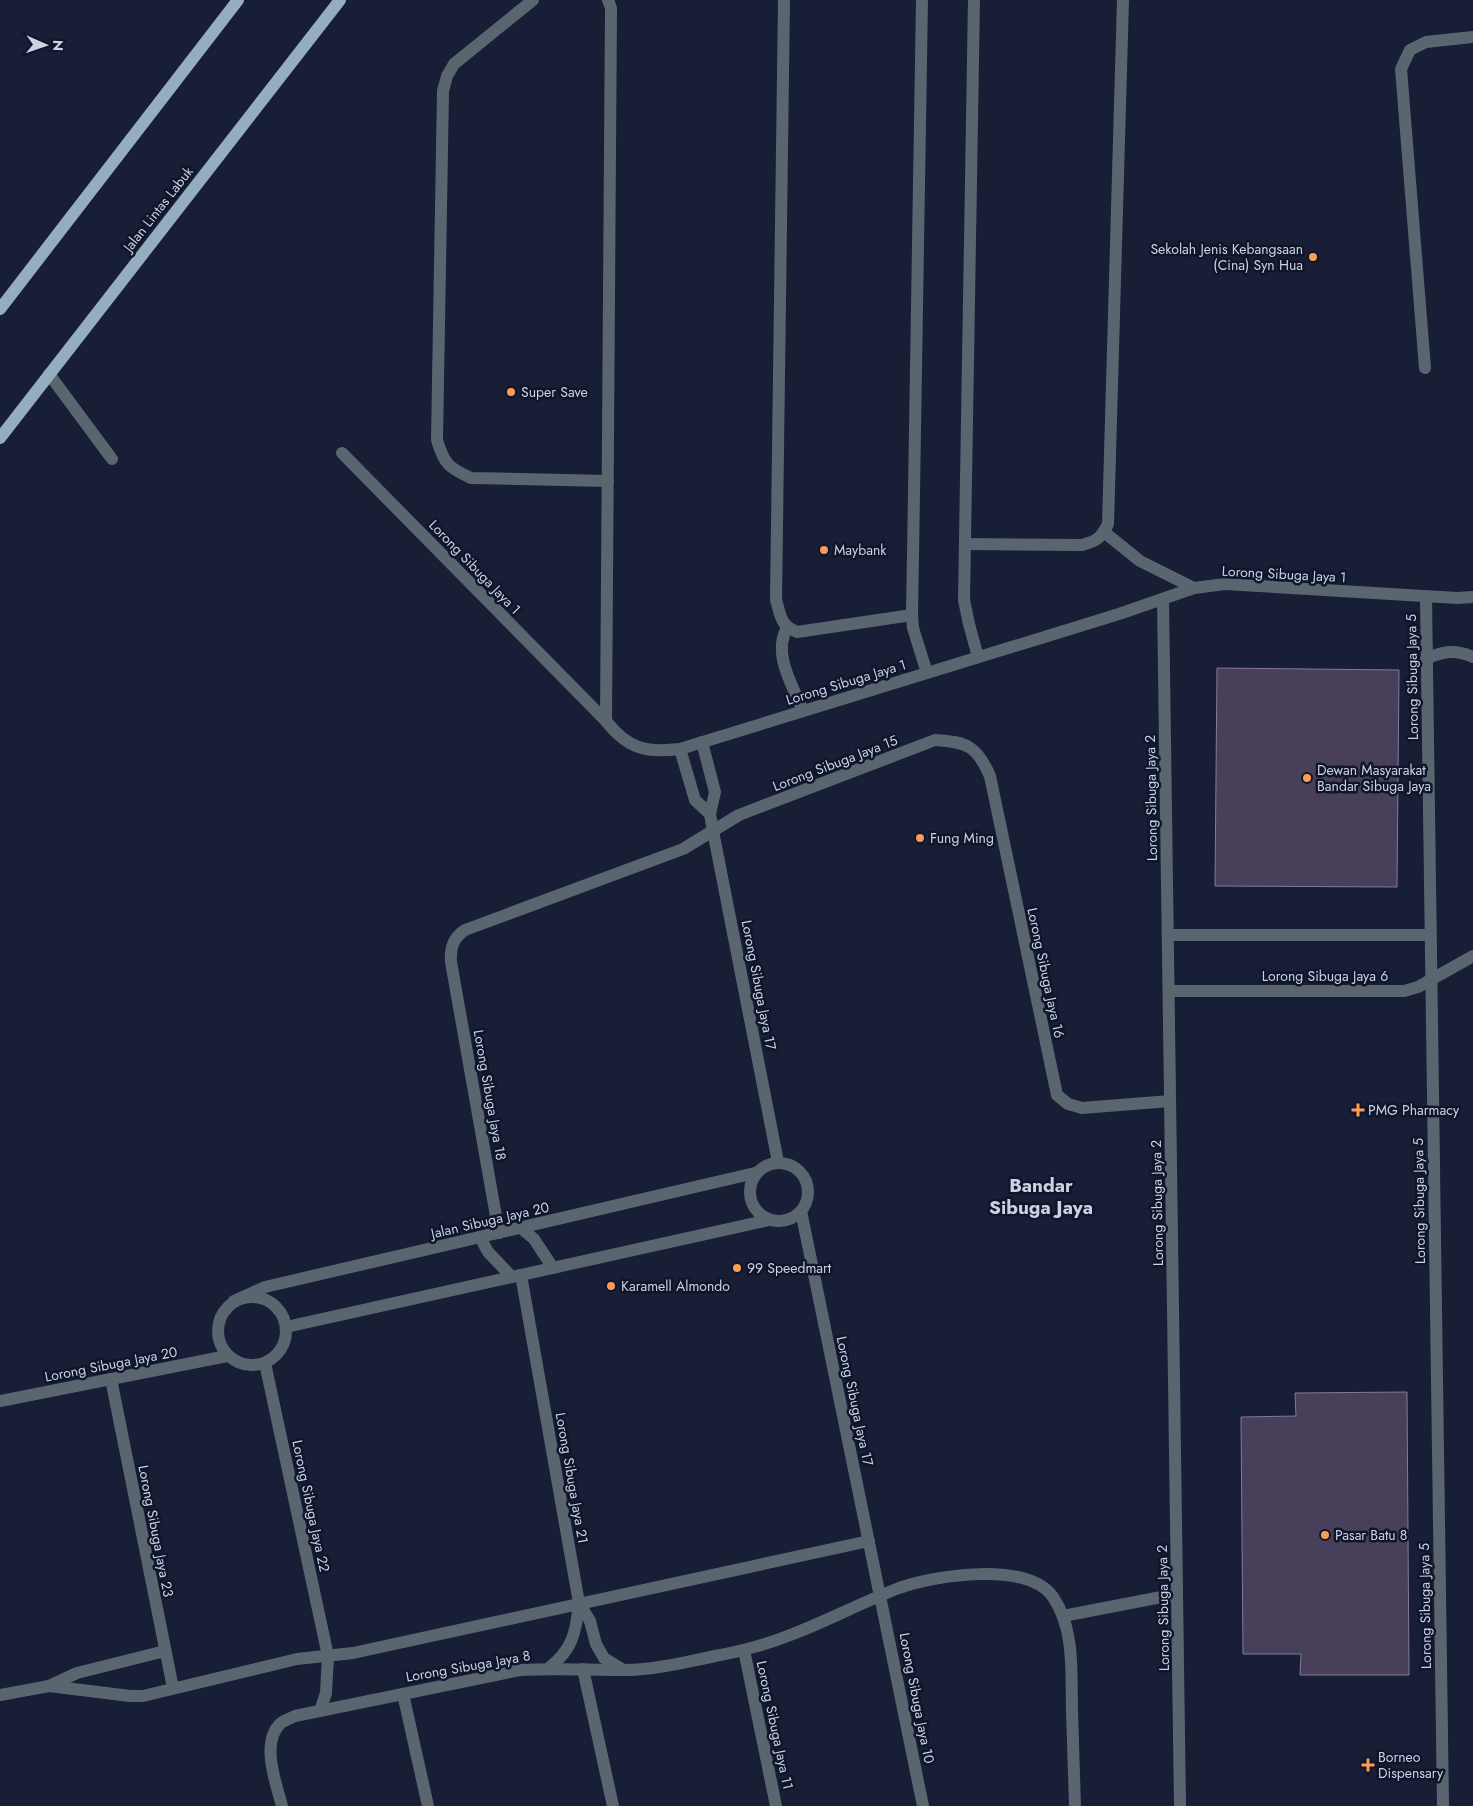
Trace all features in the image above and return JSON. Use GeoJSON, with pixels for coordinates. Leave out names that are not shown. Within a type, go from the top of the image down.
{"type":"FeatureCollection","features":[{"type":"Feature","properties":{"kind":"main road"},"geometry":{"type":"LineString","coordinates":[[0,309],[238,0]]}},
{"type":"Feature","properties":{"kind":"main road","name":"Jalan Lintas Labuk"},"geometry":{"type":"LineString","coordinates":[[0,438],[340,0]]}},
{"type":"Feature","properties":{"kind":"street"},"geometry":{"type":"LineString","coordinates":[[533,0],[454,64],[446,76],[443,91],[437,440],[442,458],[456,471],[471,478],[608,481]]}},
{"type":"Feature","properties":{"kind":"street"},"geometry":{"type":"LineString","coordinates":[[606,721],[611,18],[611,8],[608,0]]}},
{"type":"Feature","properties":{"kind":"street"},"geometry":{"type":"LineString","coordinates":[[784,0],[776,592],[783,623],[787,628],[797,632],[912,614]]}},
{"type":"Feature","properties":{"kind":"street"},"geometry":{"type":"LineString","coordinates":[[922,0],[912,614],[913,628],[927,673]]}},
{"type":"Feature","properties":{"kind":"street"},"geometry":{"type":"LineString","coordinates":[[974,0],[964,600],[978,657]]}},
{"type":"Feature","properties":{"kind":"street"},"geometry":{"type":"LineString","coordinates":[[965,544],[1082,545],[1096,541],[1108,524],[1110,517],[1123,0]]}},
{"type":"Feature","properties":{"kind":"street"},"geometry":{"type":"LineString","coordinates":[[1425,368],[1401,69],[1410,50],[1426,42],[1473,37]]}},
{"type":"Feature","properties":{"kind":"street"},"geometry":{"type":"LineString","coordinates":[[49,374],[112,460]]}},
{"type":"Feature","properties":{"kind":"street","name":"Lorong Sibuga Jaya 1"},"geometry":{"type":"LineString","coordinates":[[342,453],[606,721],[617,735],[628,743],[644,749],[660,751],[680,749],[1194,588],[1225,584],[1426,597],[1473,597]]}},
{"type":"Feature","properties":{"kind":"street"},"geometry":{"type":"LineString","coordinates":[[1104,532],[1140,561],[1194,588]]}},
{"type":"Feature","properties":{"kind":"street","name":"Lorong Sibuga Jaya 5"},"geometry":{"type":"LineString","coordinates":[[1426,597],[1442,1806]]}},
{"type":"Feature","properties":{"kind":"street","name":"Lorong Sibuga Jaya 2"},"geometry":{"type":"LineString","coordinates":[[1163,599],[1180,1806]]}},
{"type":"Feature","properties":{"kind":"street"},"geometry":{"type":"LineString","coordinates":[[787,628],[782,636],[781,648],[803,711]]}},
{"type":"Feature","properties":{"kind":"street"},"geometry":{"type":"LineString","coordinates":[[1426,659],[1437,653],[1447,652],[1457,652],[1473,657]]}},
{"type":"Feature","properties":{"kind":"street","name":"Lorong Sibuga Jaya 15"},"geometry":{"type":"LineString","coordinates":[[452,962],[451,952],[453,943],[464,930],[682,849],[739,816],[935,740],[955,742],[971,748]]}},
{"type":"Feature","properties":{"kind":"street","name":"Lorong Sibuga Jaya 17"},"geometry":{"type":"LineString","coordinates":[[702,742],[715,792],[710,814],[778,1162]]}},
{"type":"Feature","properties":{"kind":"street","name":"Lorong Sibuga Jaya 16"},"geometry":{"type":"LineString","coordinates":[[971,748],[983,760],[990,776],[1056,1095],[1068,1104],[1082,1108],[1170,1101]]}},
{"type":"Feature","properties":{"kind":"street"},"geometry":{"type":"LineString","coordinates":[[680,749],[695,800],[710,814]]}},
{"type":"Feature","properties":{"kind":"street"},"geometry":{"type":"LineString","coordinates":[[1168,935],[1430,935]]}},
{"type":"Feature","properties":{"kind":"street","name":"Lorong Sibuga Jaya 6"},"geometry":{"type":"LineString","coordinates":[[1169,991],[1404,991],[1418,987],[1473,956]]}},
{"type":"Feature","properties":{"kind":"street","name":"Lorong Sibuga Jaya 18"},"geometry":{"type":"LineString","coordinates":[[452,962],[500,1233]]}},
{"type":"Feature","properties":{"kind":"street"},"geometry":{"type":"LineString","coordinates":[[778,1162],[796,1168],[803,1175],[807,1184],[808,1194],[801,1211],[786,1221],[777,1222],[760,1215],[750,1199],[749,1189],[756,1174],[764,1167],[778,1162]]}},
{"type":"Feature","properties":{"kind":"street","name":"Jalan Sibuga Jaya 20"},"geometry":{"type":"LineString","coordinates":[[234,1301],[265,1288],[756,1174]]}},
{"type":"Feature","properties":{"kind":"street","name":"Lorong Sibuga Jaya 17"},"geometry":{"type":"LineString","coordinates":[[801,1211],[881,1596]]}},
{"type":"Feature","properties":{"kind":"street"},"geometry":{"type":"LineString","coordinates":[[286,1327],[769,1220]]}},
{"type":"Feature","properties":{"kind":"street"},"geometry":{"type":"LineString","coordinates":[[521,1228],[534,1239],[553,1268]]}},
{"type":"Feature","properties":{"kind":"street"},"geometry":{"type":"LineString","coordinates":[[480,1237],[488,1252],[516,1276]]}},
{"type":"Feature","properties":{"kind":"street","name":"Lorong Sibuga Jaya 21"},"geometry":{"type":"LineString","coordinates":[[516,1276],[579,1603],[590,1621],[596,1644],[604,1658],[624,1670]]}},
{"type":"Feature","properties":{"kind":"street"},"geometry":{"type":"LineString","coordinates":[[256,1296],[267,1300],[277,1307],[283,1316],[286,1327],[285,1338],[281,1348],[274,1357],[265,1363],[244,1365],[227,1356],[220,1346],[218,1336],[220,1316],[234,1301],[244,1297],[256,1296]]}},
{"type":"Feature","properties":{"kind":"street","name":"Lorong Sibuga Jaya 20"},"geometry":{"type":"LineString","coordinates":[[0,1401],[227,1356]]}},
{"type":"Feature","properties":{"kind":"street","name":"Lorong Sibuga Jaya 22"},"geometry":{"type":"LineString","coordinates":[[265,1363],[328,1656],[326,1693],[320,1711]]}},
{"type":"Feature","properties":{"kind":"street","name":"Lorong Sibuga Jaya 23"},"geometry":{"type":"LineString","coordinates":[[111,1379],[173,1688]]}},
{"type":"Feature","properties":{"kind":"street"},"geometry":{"type":"LineString","coordinates":[[49,1686],[143,1696],[297,1659],[353,1652],[869,1541]]}},
{"type":"Feature","properties":{"kind":"street","name":"Lorong Sibuga Jaya 8"},"geometry":{"type":"LineString","coordinates":[[282,1806],[270,1758],[272,1739],[281,1724],[295,1716],[520,1670],[549,1668],[641,1669],[744,1650],[792,1634],[900,1588],[929,1580],[988,1573],[1014,1575],[1035,1582],[1052,1595],[1063,1616],[1070,1646],[1075,1806]]}},
{"type":"Feature","properties":{"kind":"street"},"geometry":{"type":"LineString","coordinates":[[1063,1616],[1177,1594]]}},
{"type":"Feature","properties":{"kind":"street","name":"Lorong Sibuga Jaya 10"},"geometry":{"type":"LineString","coordinates":[[881,1596],[923,1806]]}},
{"type":"Feature","properties":{"kind":"street"},"geometry":{"type":"LineString","coordinates":[[549,1668],[561,1659],[572,1640],[579,1603]]}},
{"type":"Feature","properties":{"kind":"street"},"geometry":{"type":"LineString","coordinates":[[0,1695],[49,1686],[76,1672],[165,1650]]}},
{"type":"Feature","properties":{"kind":"street","name":"Lorong Sibuga Jaya 11"},"geometry":{"type":"LineString","coordinates":[[744,1650],[776,1806]]}},
{"type":"Feature","properties":{"kind":"street"},"geometry":{"type":"LineString","coordinates":[[583,1668],[613,1806]]}},
{"type":"Feature","properties":{"kind":"street"},"geometry":{"type":"LineString","coordinates":[[402,1694],[428,1806]]}},
{"type":"Feature","properties":{"kind":"building","name":"Dewan Masyarakat Bandar Sibuga Jaya"},"geometry":{"type":"Polygon","coordinates":[[[1217,668],[1399,670],[1397,887],[1215,886],[1217,668]]]}},
{"type":"Feature","properties":{"kind":"building","name":"Pasar Batu 8"},"geometry":{"type":"Polygon","coordinates":[[[1407,1392],[1409,1675],[1300,1675],[1301,1654],[1243,1654],[1241,1417],[1296,1416],[1295,1393],[1407,1392]]]}},
{"type":"Feature","properties":{"kind":"place","name":"Sekolah Jenis Kebangsaan (Cina) Syn Hua"},"geometry":{"type":"Point","coordinates":[1313,257]}},
{"type":"Feature","properties":{"kind":"place","name":"Super Save"},"geometry":{"type":"Point","coordinates":[511,392]}},
{"type":"Feature","properties":{"kind":"place","name":"Maybank"},"geometry":{"type":"Point","coordinates":[824,550]}},
{"type":"Feature","properties":{"kind":"place","name":"Dewan Masyarakat Bandar Sibuga Jaya"},"geometry":{"type":"Point","coordinates":[1307,778]}},
{"type":"Feature","properties":{"kind":"place","name":"Fung Ming"},"geometry":{"type":"Point","coordinates":[920,838]}},
{"type":"Feature","properties":{"kind":"place","name":"PMG Pharmacy"},"geometry":{"type":"Point","coordinates":[1358,1110]}},
{"type":"Feature","properties":{"kind":"place","name":"99 Speedmart"},"geometry":{"type":"Point","coordinates":[737,1268]}},
{"type":"Feature","properties":{"kind":"place","name":"Karamell Almondo"},"geometry":{"type":"Point","coordinates":[611,1286]}},
{"type":"Feature","properties":{"kind":"place","name":"Pasar Batu 8"},"geometry":{"type":"Point","coordinates":[1325,1535]}},
{"type":"Feature","properties":{"kind":"place","name":"Borneo Dispensary"},"geometry":{"type":"Point","coordinates":[1368,1765]}},
{"type":"Feature","properties":{"kind":"district","name":"Bandar Sibuga Jaya"},"geometry":{"type":"Point","coordinates":[1041,1196]}}]}
